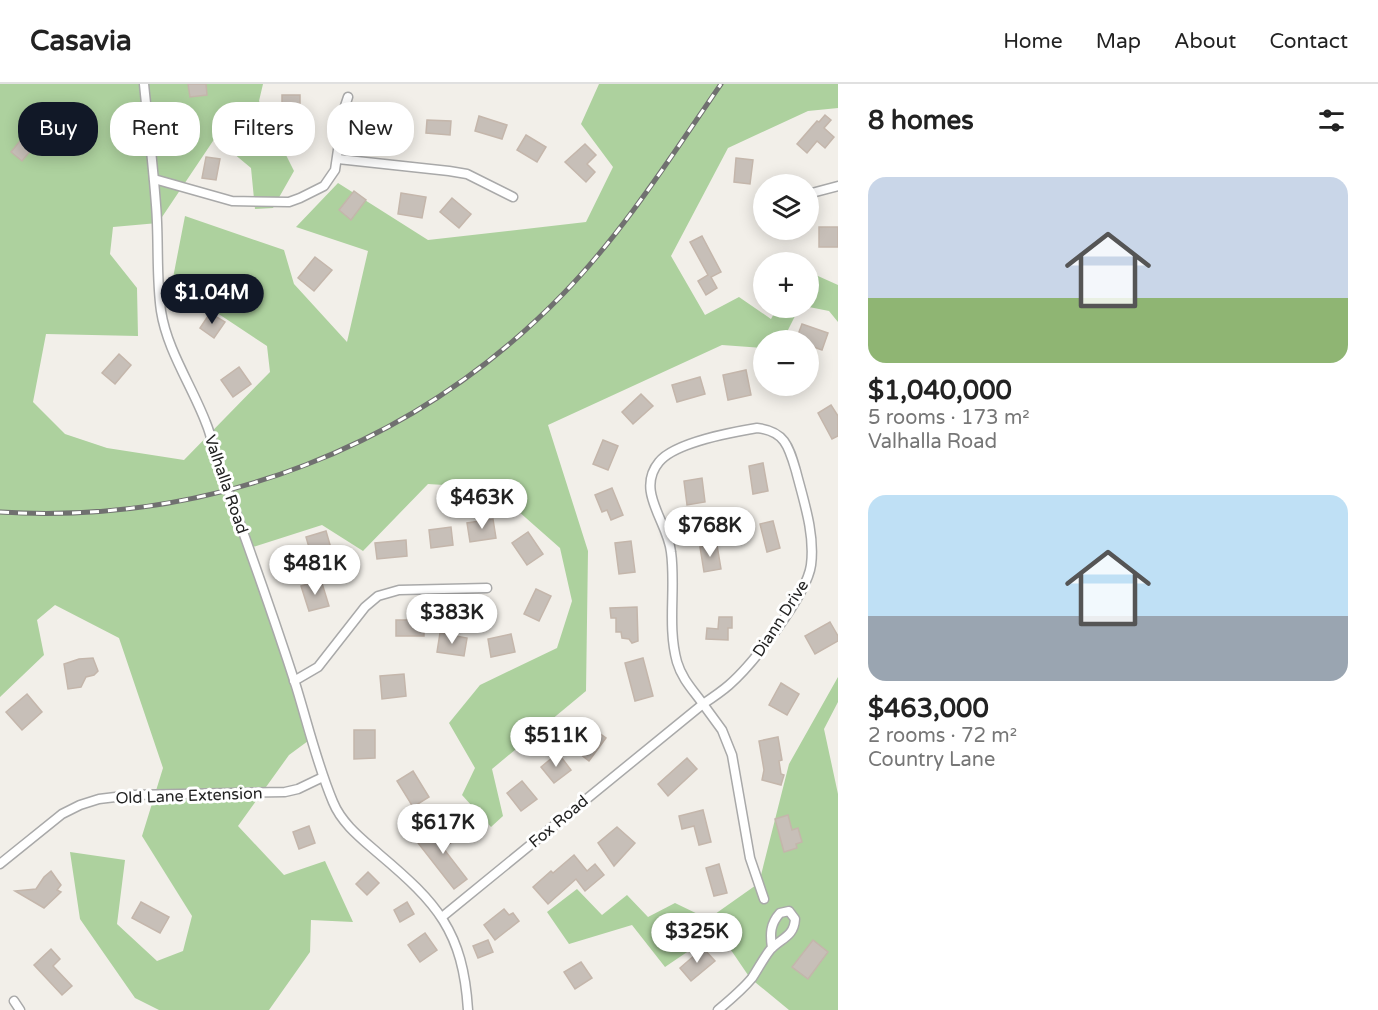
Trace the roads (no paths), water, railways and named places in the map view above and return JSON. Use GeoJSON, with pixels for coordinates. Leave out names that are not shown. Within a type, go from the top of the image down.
{"type":"FeatureCollection","features":[{"type":"Feature","properties":{"kind":"street","name":"Valhalla Road"},"geometry":{"type":"LineString","coordinates":[[144,84],[154,179],[158,284],[164,324],[206,423],[334,805],[349,826],[412,882],[442,917],[459,956],[466,987],[468,1010]]}},
{"type":"Feature","properties":{"kind":"street"},"geometry":{"type":"LineString","coordinates":[[154,179],[232,201],[289,202],[324,186],[332,176],[338,159],[344,109],[348,97]]}},
{"type":"Feature","properties":{"kind":"street"},"geometry":{"type":"LineString","coordinates":[[338,159],[466,174],[513,197]]}},
{"type":"Feature","properties":{"kind":"street"},"geometry":{"type":"LineString","coordinates":[[819,191],[838,186]]}},
{"type":"Feature","properties":{"kind":"street","name":"Diann Drive"},"geometry":{"type":"LineString","coordinates":[[703,704],[729,685],[748,666],[789,610],[807,579],[811,567],[812,538],[792,459],[782,436],[764,429],[728,433],[669,453],[659,462],[651,479],[652,499],[671,551],[672,644],[683,678],[722,730],[732,755],[750,858],[764,899]]}},
{"type":"Feature","properties":{"kind":"street"},"geometry":{"type":"LineString","coordinates":[[294,681],[318,667],[365,607],[378,596],[399,590],[487,588]]}},
{"type":"Feature","properties":{"kind":"street","name":"Fox Road"},"geometry":{"type":"LineString","coordinates":[[442,917],[703,704]]}},
{"type":"Feature","properties":{"kind":"street","name":"Old Lane Extension"},"geometry":{"type":"LineString","coordinates":[[0,864],[62,814],[99,799],[132,795],[285,792],[323,777]]}},
{"type":"Feature","properties":{"kind":"street"},"geometry":{"type":"LineString","coordinates":[[718,1010],[732,999],[751,978],[772,948]]}},
{"type":"Feature","properties":{"kind":"street"},"geometry":{"type":"LineString","coordinates":[[14,1001],[20,1010]]}},
{"type":"Feature","properties":{"kind":"railway"},"geometry":{"type":"LineString","coordinates":[[0,512],[79,513],[157,505],[233,489],[306,465],[376,433],[443,394],[506,347],[564,293],[586,269],[647,192],[721,84]]}}]}
